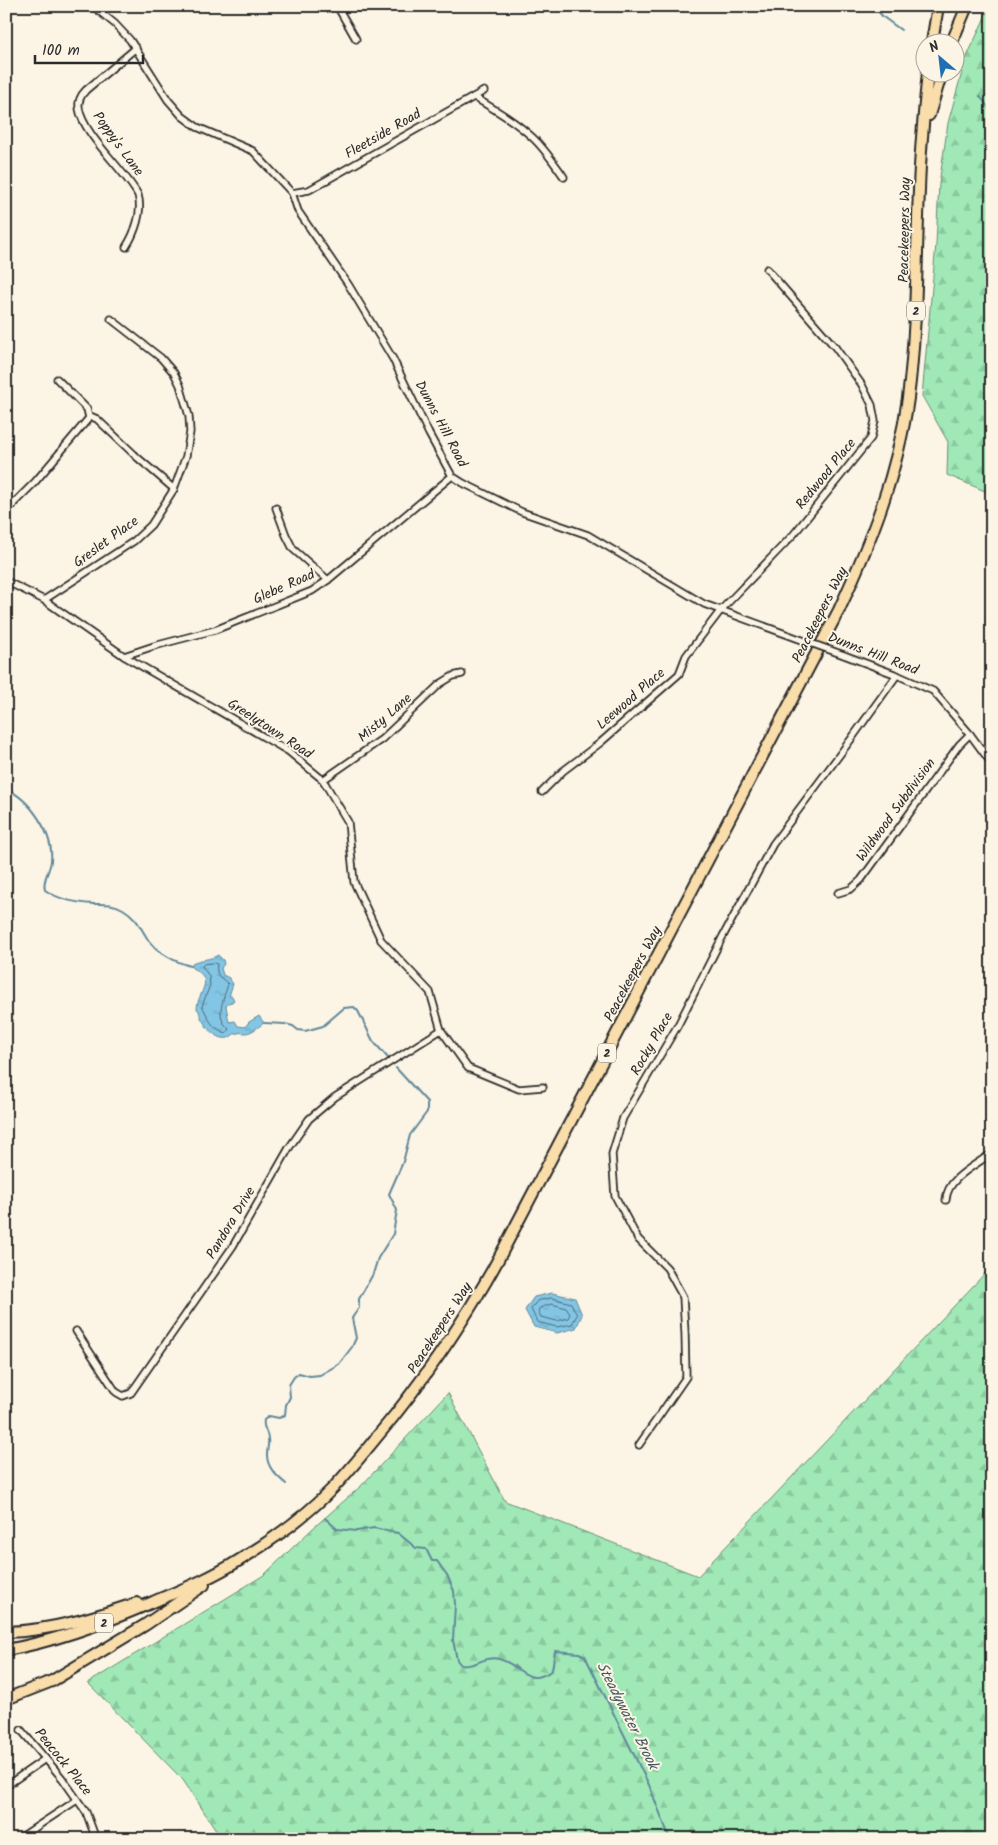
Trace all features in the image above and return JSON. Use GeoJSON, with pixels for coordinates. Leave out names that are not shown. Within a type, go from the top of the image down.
{"type":"FeatureCollection","features":[{"type":"Feature","properties":{"kind":"highway"},"geometry":{"type":"LineString","coordinates":[[934,32],[938,6]]}},
{"type":"Feature","properties":{"kind":"highway"},"geometry":{"type":"LineString","coordinates":[[956,32],[967,6]]}},
{"type":"Feature","properties":{"kind":"highway","name":"Peacekeepers Way"},"geometry":{"type":"LineString","coordinates":[[6,1650],[37,1644],[108,1622],[198,1582],[237,1562],[304,1515],[332,1489],[361,1457],[412,1393],[464,1321],[505,1247],[839,610],[876,524],[889,483],[908,400],[913,357],[917,289],[919,191],[927,82]]}},
{"type":"Feature","properties":{"kind":"highway"},"geometry":{"type":"LineString","coordinates":[[922,137],[939,82]]}},
{"type":"Feature","properties":{"kind":"highway"},"geometry":{"type":"LineString","coordinates":[[6,1699],[52,1681],[145,1625],[237,1562]]}},
{"type":"Feature","properties":{"kind":"highway"},"geometry":{"type":"LineString","coordinates":[[6,1632],[28,1631],[91,1618],[198,1582]]}},
{"type":"Feature","properties":{"kind":"street","name":"Dunns Hill Road"},"geometry":{"type":"LineString","coordinates":[[93,6],[120,28],[136,48],[168,100],[182,116],[202,130],[253,151],[292,193],[298,211],[348,284],[393,359],[429,434],[452,476],[522,512],[588,535],[704,604],[897,675],[933,691],[970,734],[992,764]]}},
{"type":"Feature","properties":{"kind":"street"},"geometry":{"type":"LineString","coordinates":[[337,6],[356,39]]}},
{"type":"Feature","properties":{"kind":"street","name":"Poppy's Lane"},"geometry":{"type":"LineString","coordinates":[[126,247],[132,236],[139,213],[138,195],[93,134],[83,118],[79,105],[81,97],[86,90],[136,48]]}},
{"type":"Feature","properties":{"kind":"street","name":"Fleetside Road"},"geometry":{"type":"LineString","coordinates":[[292,193],[309,190],[484,91]]}},
{"type":"Feature","properties":{"kind":"street"},"geometry":{"type":"LineString","coordinates":[[474,97],[496,110],[531,136],[564,177]]}},
{"type":"Feature","properties":{"kind":"street","name":"Redwood Place"},"geometry":{"type":"LineString","coordinates":[[721,610],[794,534],[871,438],[875,421],[872,405],[862,385],[835,347],[767,269]]}},
{"type":"Feature","properties":{"kind":"street","name":"Greslet Place"},"geometry":{"type":"LineString","coordinates":[[44,600],[134,541],[150,525],[174,489],[186,456],[190,432],[189,416],[180,385],[171,368],[111,319]]}},
{"type":"Feature","properties":{"kind":"street"},"geometry":{"type":"LineString","coordinates":[[57,379],[87,409],[90,416],[97,419],[174,489]]}},
{"type":"Feature","properties":{"kind":"street"},"geometry":{"type":"LineString","coordinates":[[6,511],[36,482],[90,416]]}},
{"type":"Feature","properties":{"kind":"street","name":"Glebe Road"},"geometry":{"type":"LineString","coordinates":[[124,656],[215,630],[312,591],[328,580],[452,476]]}},
{"type":"Feature","properties":{"kind":"street"},"geometry":{"type":"LineString","coordinates":[[6,497],[13,505]]}},
{"type":"Feature","properties":{"kind":"street"},"geometry":{"type":"LineString","coordinates":[[276,508],[293,549],[328,580]]}},
{"type":"Feature","properties":{"kind":"street","name":"Greelytown Road"},"geometry":{"type":"LineString","coordinates":[[6,581],[44,600],[124,656],[288,752],[324,780],[348,822],[354,882],[382,940],[430,992],[441,1030],[468,1068],[519,1089],[543,1087]]}},
{"type":"Feature","properties":{"kind":"street","name":"Leewood Place"},"geometry":{"type":"LineString","coordinates":[[542,792],[563,771],[679,674],[686,656],[721,610]]}},
{"type":"Feature","properties":{"kind":"street","name":"Misty Lane"},"geometry":{"type":"LineString","coordinates":[[324,780],[382,739],[440,684],[453,676],[462,674]]}},
{"type":"Feature","properties":{"kind":"street","name":"Rocky Place"},"geometry":{"type":"LineString","coordinates":[[639,1445],[686,1377],[685,1333],[683,1297],[668,1268],[638,1239],[615,1196],[612,1154],[623,1118],[678,1025],[723,936],[773,844],[897,675]]}},
{"type":"Feature","properties":{"kind":"street","name":"Wildwood Subdivision"},"geometry":{"type":"LineString","coordinates":[[838,893],[851,889],[861,880],[970,734]]}},
{"type":"Feature","properties":{"kind":"street","name":"Pandora Drive"},"geometry":{"type":"LineString","coordinates":[[76,1331],[116,1392],[120,1395],[128,1395],[226,1257],[292,1144],[309,1119],[335,1097],[441,1030]]}},
{"type":"Feature","properties":{"kind":"street"},"geometry":{"type":"LineString","coordinates":[[946,1200],[946,1194],[953,1182],[992,1153]]}},
{"type":"Feature","properties":{"kind":"street","name":"Peacock Place"},"geometry":{"type":"LineString","coordinates":[[21,1730],[62,1778],[86,1812],[96,1839]]}},
{"type":"Feature","properties":{"kind":"street"},"geometry":{"type":"LineString","coordinates":[[6,1786],[45,1759]]}},
{"type":"Feature","properties":{"kind":"street"},"geometry":{"type":"LineString","coordinates":[[18,1839],[77,1800]]}},
{"type":"Feature","properties":{"kind":"green space"},"geometry":{"type":"Polygon","coordinates":[[[990,6],[992,6],[992,494],[947,475],[948,442],[922,396],[936,244],[939,184],[948,123],[959,82],[966,82],[966,59],[990,6]]]}},
{"type":"Feature","properties":{"kind":"green space"},"geometry":{"type":"Polygon","coordinates":[[[992,1266],[992,1839],[222,1839],[183,1780],[88,1683],[264,1575],[361,1486],[448,1393],[505,1501],[698,1576],[992,1266]]]}},
{"type":"Feature","properties":{"kind":"water"},"geometry":{"type":"Polygon","coordinates":[[[218,955],[224,964],[221,968],[223,975],[229,978],[233,984],[229,996],[232,996],[234,1000],[226,1006],[229,1022],[235,1021],[238,1026],[245,1027],[259,1016],[264,1023],[251,1032],[236,1033],[228,1038],[218,1037],[209,1030],[197,1009],[205,982],[203,977],[192,968],[192,963],[218,955]]]}},
{"type":"Feature","properties":{"kind":"water"},"geometry":{"type":"Polygon","coordinates":[[[552,1293],[575,1298],[582,1315],[576,1328],[557,1333],[534,1327],[525,1310],[534,1297],[552,1293]]]}},
{"type":"Feature","properties":{"kind":"waterway"},"geometry":{"type":"LineString","coordinates":[[874,6],[883,17],[901,30]]}},
{"type":"Feature","properties":{"kind":"waterway"},"geometry":{"type":"LineString","coordinates":[[980,96],[992,117]]}},
{"type":"Feature","properties":{"kind":"waterway","name":"Steadywater Brook"},"geometry":{"type":"LineString","coordinates":[[6,789],[15,794],[32,809],[49,840],[51,861],[44,886],[45,890],[68,900],[119,907],[128,912],[157,950],[180,963],[191,966]]}},
{"type":"Feature","properties":{"kind":"waterway","name":"Steadywater Brook"},"geometry":{"type":"LineString","coordinates":[[264,1023],[285,1024],[305,1031],[323,1026],[344,1008],[354,1007],[358,1011],[373,1041],[388,1058]]}},
{"type":"Feature","properties":{"kind":"waterway","name":"Steadywater Brook"},"geometry":{"type":"LineString","coordinates":[[286,1484],[273,1471],[267,1460],[268,1436],[264,1420],[269,1416],[279,1418],[285,1415],[286,1405],[290,1397],[289,1385],[294,1377],[299,1373],[310,1376],[320,1375],[339,1364],[352,1347],[356,1338],[352,1318],[359,1308],[359,1299],[373,1274],[378,1258],[393,1234],[397,1210],[389,1194],[403,1162],[410,1135],[427,1112],[427,1102],[396,1068]]}},
{"type":"Feature","properties":{"kind":"waterway","name":"Steadywater Brook"},"geometry":{"type":"LineString","coordinates":[[325,1518],[337,1529],[357,1531],[374,1528],[398,1533],[416,1548],[426,1549],[432,1561],[437,1561],[447,1575],[454,1591],[453,1640],[457,1660],[461,1665],[471,1665],[494,1658],[506,1662],[524,1674],[537,1677],[552,1670],[555,1651],[579,1653],[585,1656],[649,1785],[670,1839]]}}]}
